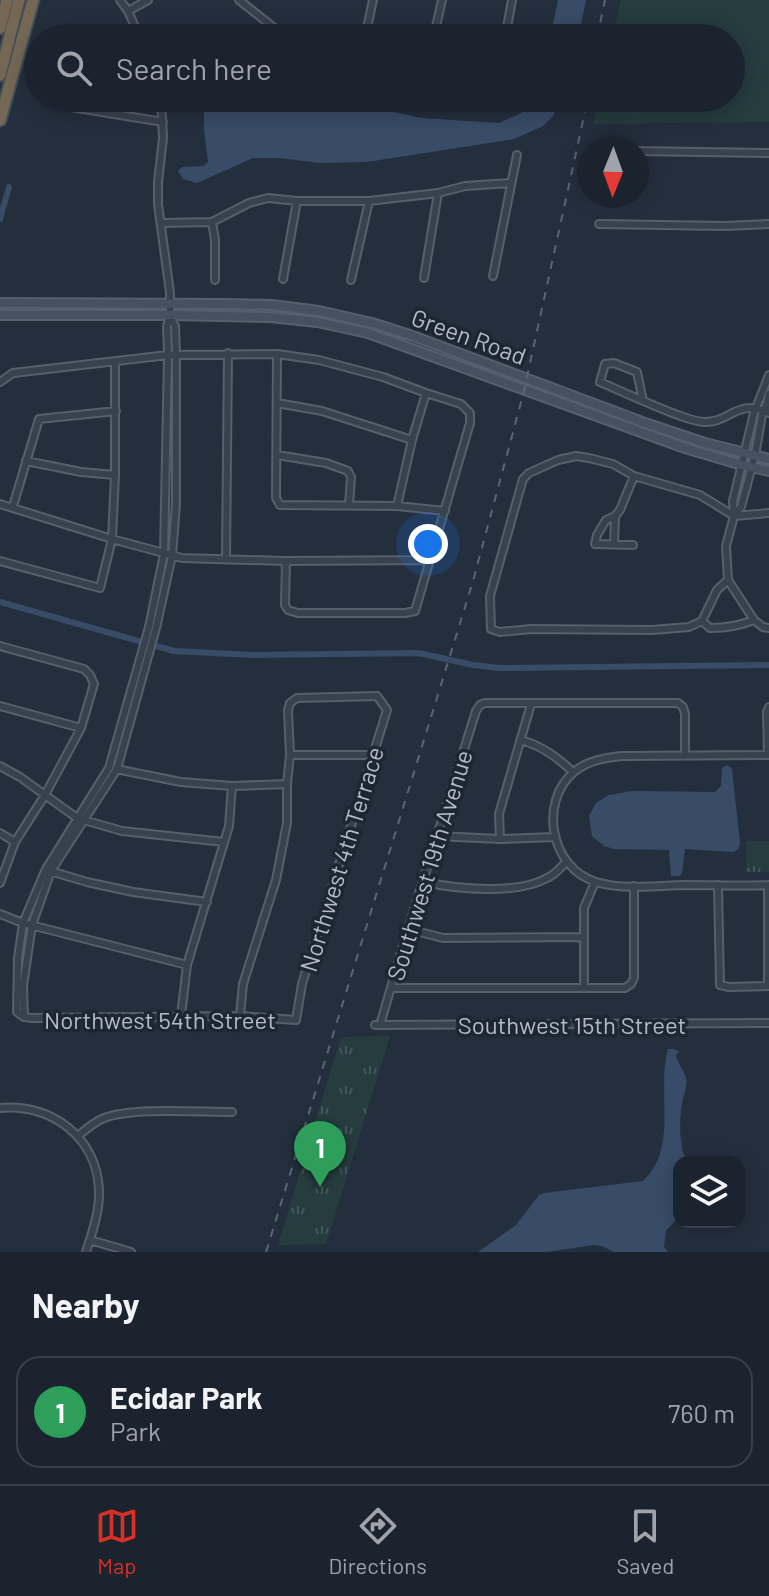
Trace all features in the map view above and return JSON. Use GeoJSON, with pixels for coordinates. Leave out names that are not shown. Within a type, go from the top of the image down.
{"type":"FeatureCollection","features":[{"type":"Feature","properties":{"kind":"highway"},"geometry":{"type":"LineString","coordinates":[[0,28],[7,0]]}},
{"type":"Feature","properties":{"kind":"highway"},"geometry":{"type":"LineString","coordinates":[[0,75],[19,0]]}},
{"type":"Feature","properties":{"kind":"highway"},"geometry":{"type":"LineString","coordinates":[[10,84],[11,57],[25,0]]}},
{"type":"Feature","properties":{"kind":"highway"},"geometry":{"type":"LineString","coordinates":[[26,24],[33,0]]}},
{"type":"Feature","properties":{"kind":"highway"},"geometry":{"type":"LineString","coordinates":[[0,120],[24,33]]}},
{"type":"Feature","properties":{"kind":"main road","name":"Green Road"},"geometry":{"type":"LineString","coordinates":[[0,303],[272,305],[319,311],[372,323],[434,343],[648,424],[705,443],[769,459]]}},
{"type":"Feature","properties":{"kind":"main road","name":"Green Road"},"geometry":{"type":"LineString","coordinates":[[0,315],[270,317],[317,322],[368,333],[685,448],[769,471]]}},
{"type":"Feature","properties":{"kind":"street"},"geometry":{"type":"LineString","coordinates":[[120,0],[134,24]]}},
{"type":"Feature","properties":{"kind":"street"},"geometry":{"type":"LineString","coordinates":[[128,11],[148,0]]}},
{"type":"Feature","properties":{"kind":"street"},"geometry":{"type":"LineString","coordinates":[[239,0],[269,24]]}},
{"type":"Feature","properties":{"kind":"street"},"geometry":{"type":"LineString","coordinates":[[368,24],[373,0]]}},
{"type":"Feature","properties":{"kind":"street"},"geometry":{"type":"LineString","coordinates":[[437,24],[442,0]]}},
{"type":"Feature","properties":{"kind":"street"},"geometry":{"type":"LineString","coordinates":[[508,24],[512,0]]}},
{"type":"Feature","properties":{"kind":"street"},"geometry":{"type":"LineString","coordinates":[[102,112],[163,122]]}},
{"type":"Feature","properties":{"kind":"street"},"geometry":{"type":"LineString","coordinates":[[24,1017],[23,986],[32,925],[48,870],[85,820],[113,769],[172,556],[176,504],[172,355],[167,326],[170,303],[158,182],[162,112]]}},
{"type":"Feature","properties":{"kind":"street"},"geometry":{"type":"LineString","coordinates":[[649,151],[769,153]]}},
{"type":"Feature","properties":{"kind":"street"},"geometry":{"type":"LineString","coordinates":[[493,276],[517,155]]}},
{"type":"Feature","properties":{"kind":"street"},"geometry":{"type":"LineString","coordinates":[[161,223],[212,222],[249,203],[268,198],[369,201],[438,193],[465,186],[511,183]]}},
{"type":"Feature","properties":{"kind":"street"},"geometry":{"type":"LineString","coordinates":[[424,278],[438,193]]}},
{"type":"Feature","properties":{"kind":"street"},"geometry":{"type":"LineString","coordinates":[[283,279],[297,201]]}},
{"type":"Feature","properties":{"kind":"street"},"geometry":{"type":"LineString","coordinates":[[351,280],[369,201]]}},
{"type":"Feature","properties":{"kind":"street"},"geometry":{"type":"LineString","coordinates":[[212,222],[215,280]]}},
{"type":"Feature","properties":{"kind":"street"},"geometry":{"type":"LineString","coordinates":[[599,224],[769,224]]}},
{"type":"Feature","properties":{"kind":"street"},"geometry":{"type":"LineString","coordinates":[[226,560],[228,353]]}},
{"type":"Feature","properties":{"kind":"street"},"geometry":{"type":"LineString","coordinates":[[277,354],[276,498],[280,505],[397,506],[445,511]]}},
{"type":"Feature","properties":{"kind":"street"},"geometry":{"type":"LineString","coordinates":[[1,381],[13,373],[172,355],[277,354],[319,360],[370,373],[461,404],[470,413],[470,423],[415,611],[298,613],[288,610],[285,605],[286,561]]}},
{"type":"Feature","properties":{"kind":"street"},"geometry":{"type":"LineString","coordinates":[[151,632],[164,554],[172,355]]}},
{"type":"Feature","properties":{"kind":"street"},"geometry":{"type":"LineString","coordinates":[[0,561],[100,588],[112,539],[115,362]]}},
{"type":"Feature","properties":{"kind":"street"},"geometry":{"type":"LineString","coordinates":[[643,401],[637,372],[614,363],[605,364],[600,382],[643,401],[703,423],[715,421],[739,409],[764,409]]}},
{"type":"Feature","properties":{"kind":"street"},"geometry":{"type":"LineString","coordinates":[[746,466],[755,455],[769,375]]}},
{"type":"Feature","properties":{"kind":"street"},"geometry":{"type":"LineString","coordinates":[[397,506],[426,393]]}},
{"type":"Feature","properties":{"kind":"street"},"geometry":{"type":"LineString","coordinates":[[769,394],[745,453],[741,507],[734,516],[726,546],[728,580],[754,620],[769,628]]}},
{"type":"Feature","properties":{"kind":"street"},"geometry":{"type":"LineString","coordinates":[[277,403],[322,411],[412,440]]}},
{"type":"Feature","properties":{"kind":"street"},"geometry":{"type":"LineString","coordinates":[[13,506],[39,419],[116,411]]}},
{"type":"Feature","properties":{"kind":"street"},"geometry":{"type":"LineString","coordinates":[[277,455],[326,463],[348,471],[351,477],[349,505]]}},
{"type":"Feature","properties":{"kind":"street"},"geometry":{"type":"LineString","coordinates":[[728,580],[717,590],[702,621],[689,627],[500,632],[491,629],[490,596],[523,479],[543,466],[576,456],[613,464],[634,476],[700,495],[734,516],[769,513]]}},
{"type":"Feature","properties":{"kind":"street"},"geometry":{"type":"LineString","coordinates":[[26,461],[115,475]]}},
{"type":"Feature","properties":{"kind":"street"},"geometry":{"type":"LineString","coordinates":[[633,545],[595,544],[606,520],[620,510],[634,476]]}},
{"type":"Feature","properties":{"kind":"street"},"geometry":{"type":"LineString","coordinates":[[0,504],[182,558],[430,560]]}},
{"type":"Feature","properties":{"kind":"street"},"geometry":{"type":"LineString","coordinates":[[614,544],[615,516]]}},
{"type":"Feature","properties":{"kind":"street"},"geometry":{"type":"LineString","coordinates":[[702,621],[710,628],[723,628],[754,620]]}},
{"type":"Feature","properties":{"kind":"street"},"geometry":{"type":"LineString","coordinates":[[0,646],[84,669],[94,684],[81,728],[45,795],[15,842],[0,883]]}},
{"type":"Feature","properties":{"kind":"street","name":"Northwest 4th Terrace"},"geometry":{"type":"LineString","coordinates":[[290,755],[288,710],[290,703],[297,698],[377,696],[387,710],[302,984],[296,1020]]}},
{"type":"Feature","properties":{"kind":"street","name":"Southwest 19th Avenue"},"geometry":{"type":"LineString","coordinates":[[378,1025],[476,711],[485,703],[531,704]]}},
{"type":"Feature","properties":{"kind":"street"},"geometry":{"type":"LineString","coordinates":[[500,839],[499,814],[531,704],[678,703],[685,714],[685,756]]}},
{"type":"Feature","properties":{"kind":"street"},"geometry":{"type":"LineString","coordinates":[[0,706],[81,728]]}},
{"type":"Feature","properties":{"kind":"street"},"geometry":{"type":"LineString","coordinates":[[718,885],[720,985],[769,986],[768,885],[718,885],[634,886],[595,882],[566,862],[554,837],[552,826],[558,798],[562,786],[573,772],[600,758],[768,755],[769,707]]}},
{"type":"Feature","properties":{"kind":"street"},"geometry":{"type":"LineString","coordinates":[[521,740],[552,753],[573,772]]}},
{"type":"Feature","properties":{"kind":"street"},"geometry":{"type":"LineString","coordinates":[[240,1016],[243,984],[276,880],[287,823],[290,755],[374,755]]}},
{"type":"Feature","properties":{"kind":"street"},"geometry":{"type":"LineString","coordinates":[[0,766],[77,818],[122,831],[224,842]]}},
{"type":"Feature","properties":{"kind":"street"},"geometry":{"type":"LineString","coordinates":[[113,769],[181,782],[232,786],[287,784]]}},
{"type":"Feature","properties":{"kind":"street"},"geometry":{"type":"LineString","coordinates":[[24,1017],[17,1012],[18,958],[23,923],[77,818],[113,769]]}},
{"type":"Feature","properties":{"kind":"street"},"geometry":{"type":"LineString","coordinates":[[181,1016],[187,965],[229,826],[232,786]]}},
{"type":"Feature","properties":{"kind":"street"},"geometry":{"type":"LineString","coordinates":[[0,833],[15,842]]}},
{"type":"Feature","properties":{"kind":"street"},"geometry":{"type":"LineString","coordinates":[[437,836],[500,839],[554,837]]}},
{"type":"Feature","properties":{"kind":"street"},"geometry":{"type":"LineString","coordinates":[[424,882],[449,887],[530,886],[550,877],[566,862]]}},
{"type":"Feature","properties":{"kind":"street"},"geometry":{"type":"LineString","coordinates":[[48,870],[133,892],[207,902]]}},
{"type":"Feature","properties":{"kind":"street"},"geometry":{"type":"LineString","coordinates":[[584,987],[584,908],[595,882]]}},
{"type":"Feature","properties":{"kind":"street"},"geometry":{"type":"LineString","coordinates":[[391,988],[625,988],[634,978],[634,886]]}},
{"type":"Feature","properties":{"kind":"street"},"geometry":{"type":"LineString","coordinates":[[0,914],[23,923],[187,965]]}},
{"type":"Feature","properties":{"kind":"street"},"geometry":{"type":"LineString","coordinates":[[408,929],[443,938],[584,937]]}},
{"type":"Feature","properties":{"kind":"street","name":"Northwest 54th Street"},"geometry":{"type":"LineString","coordinates":[[24,1017],[240,1016],[296,1020]]}},
{"type":"Feature","properties":{"kind":"street","name":"Southwest 15th Street"},"geometry":{"type":"LineString","coordinates":[[378,1025],[769,1023]]}},
{"type":"Feature","properties":{"kind":"street"},"geometry":{"type":"LineString","coordinates":[[3,1108],[32,1111],[57,1119],[89,1149],[99,1191],[96,1217],[86,1252]]}},
{"type":"Feature","properties":{"kind":"street"},"geometry":{"type":"LineString","coordinates":[[78,1136],[88,1127],[111,1116],[139,1112],[232,1112]]}},
{"type":"Feature","properties":{"kind":"street"},"geometry":{"type":"LineString","coordinates":[[90,1240],[131,1252]]}},
{"type":"Feature","properties":{"kind":"green space"},"geometry":{"type":"Polygon","coordinates":[[[621,0],[769,0],[769,122],[593,124],[596,112],[745,112],[745,24],[615,24],[621,0]]]}},
{"type":"Feature","properties":{"kind":"green space"},"geometry":{"type":"Polygon","coordinates":[[[746,841],[769,841],[769,872],[746,872],[746,841]]]}},
{"type":"Feature","properties":{"kind":"green space"},"geometry":{"type":"Polygon","coordinates":[[[390,1036],[326,1244],[278,1245],[341,1037],[390,1036]]]}},
{"type":"Feature","properties":{"kind":"water"},"geometry":{"type":"Polygon","coordinates":[[[558,0],[586,0],[581,24],[553,24],[558,0]]]}},
{"type":"Feature","properties":{"kind":"water"},"geometry":{"type":"Polygon","coordinates":[[[204,112],[394,112],[421,118],[499,123],[522,112],[555,112],[543,126],[514,139],[367,162],[320,163],[253,158],[197,183],[183,179],[178,171],[182,167],[204,166],[208,162],[204,112]]]}},
{"type":"Feature","properties":{"kind":"water"},"geometry":{"type":"Polygon","coordinates":[[[727,765],[732,769],[740,843],[733,852],[685,849],[682,873],[671,876],[669,850],[614,849],[604,846],[592,836],[589,816],[596,803],[609,795],[632,791],[715,792],[721,786],[722,768],[727,765]]]}},
{"type":"Feature","properties":{"kind":"water"},"geometry":{"type":"Polygon","coordinates":[[[668,1049],[680,1052],[676,1054],[686,1078],[680,1125],[685,1156],[673,1156],[673,1223],[666,1231],[664,1247],[668,1252],[614,1252],[593,1245],[547,1252],[478,1252],[516,1225],[539,1195],[643,1181],[654,1168],[664,1136],[668,1049]]]}},
{"type":"Feature","properties":{"kind":"waterway"},"geometry":{"type":"LineString","coordinates":[[0,219],[9,187]]}},
{"type":"Feature","properties":{"kind":"waterway"},"geometry":{"type":"LineString","coordinates":[[0,602],[174,651],[252,655],[419,653],[500,668],[769,665]]}},
{"type":"Feature","properties":{"kind":"railway"},"geometry":{"type":"LineString","coordinates":[[600,24],[605,0]]}},
{"type":"Feature","properties":{"kind":"railway"},"geometry":{"type":"LineString","coordinates":[[266,1252],[473,581],[523,395],[585,112]]}},
{"type":"Feature","properties":{"kind":"place","name":"Ecidar Park"},"geometry":{"type":"Point","coordinates":[320,1187]}}]}
